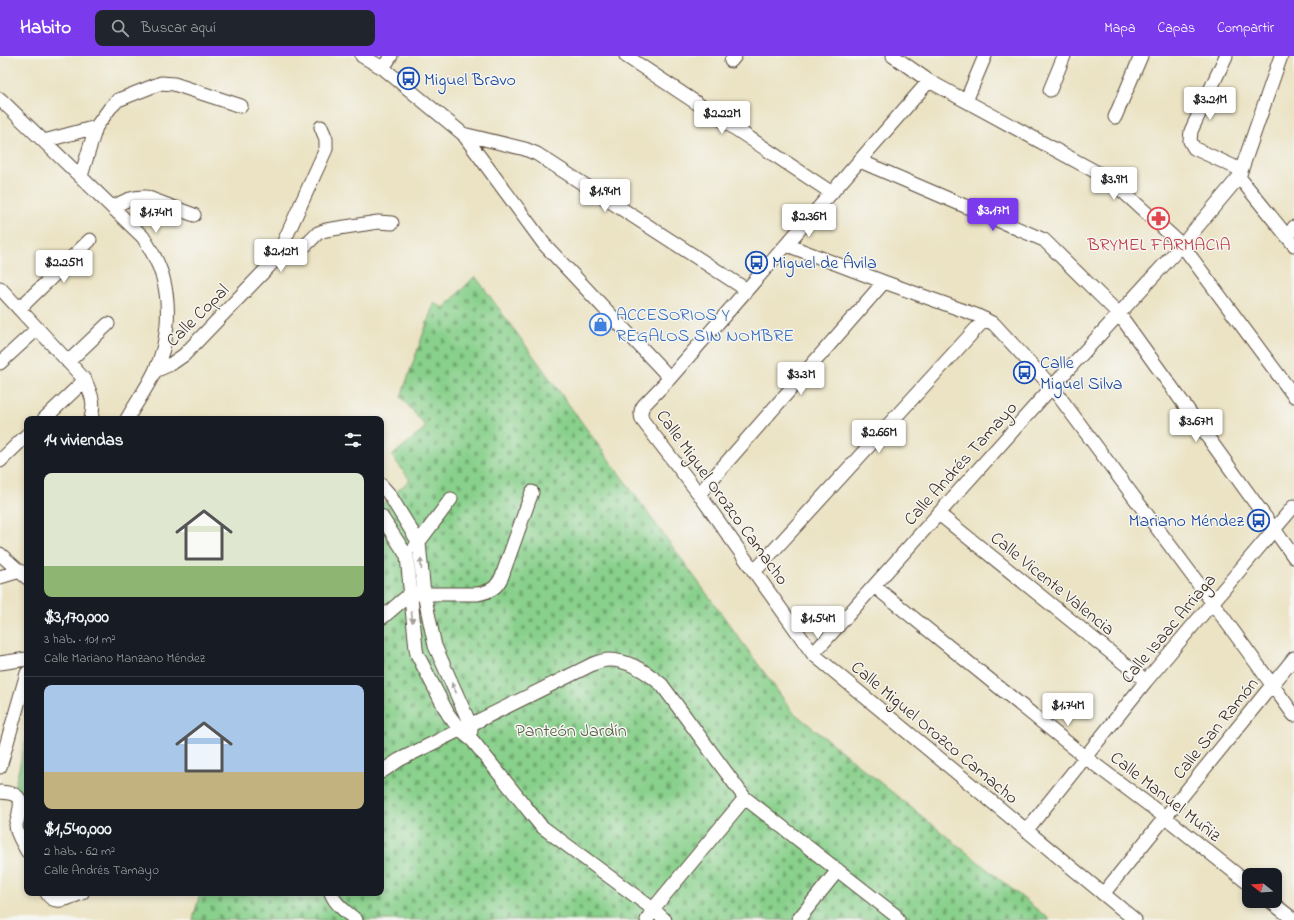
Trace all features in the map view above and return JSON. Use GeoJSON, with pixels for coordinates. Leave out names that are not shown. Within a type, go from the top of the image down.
{"type":"FeatureCollection","features":[{"type":"Feature","properties":{"kind":"street","name":"Calle Miguel Orozco Camacho"},"geometry":{"type":"LineString","coordinates":[[362,56],[383,68],[463,134],[544,244],[670,378],[644,405],[641,412],[643,421],[699,494],[813,654],[1135,920]]}},
{"type":"Feature","properties":{"kind":"street"},"geometry":{"type":"LineString","coordinates":[[383,68],[391,56]]}},
{"type":"Feature","properties":{"kind":"street"},"geometry":{"type":"LineString","coordinates":[[626,56],[832,193]]}},
{"type":"Feature","properties":{"kind":"street"},"geometry":{"type":"LineString","coordinates":[[893,56],[930,81],[1109,178],[1182,245],[1294,396]]}},
{"type":"Feature","properties":{"kind":"street"},"geometry":{"type":"LineString","coordinates":[[966,101],[985,56]]}},
{"type":"Feature","properties":{"kind":"street"},"geometry":{"type":"LineString","coordinates":[[1050,90],[1064,56]]}},
{"type":"Feature","properties":{"kind":"street"},"geometry":{"type":"LineString","coordinates":[[1116,117],[1141,56]]}},
{"type":"Feature","properties":{"kind":"street"},"geometry":{"type":"LineString","coordinates":[[1226,56],[1191,131],[1190,141],[1194,148],[1240,173],[1292,236]]}},
{"type":"Feature","properties":{"kind":"street","name":"Calle Andrés Tamayo"},"geometry":{"type":"LineString","coordinates":[[813,654],[1052,387],[1182,245],[1240,173],[1281,56]]}},
{"type":"Feature","properties":{"kind":"street"},"geometry":{"type":"LineString","coordinates":[[670,378],[930,81]]}},
{"type":"Feature","properties":{"kind":"street"},"geometry":{"type":"LineString","coordinates":[[81,176],[96,126],[118,100],[160,83],[174,84],[241,106]]}},
{"type":"Feature","properties":{"kind":"street"},"geometry":{"type":"LineString","coordinates":[[0,99],[144,237],[158,265],[163,279],[167,315],[166,334],[162,354],[155,372],[129,416]]}},
{"type":"Feature","properties":{"kind":"street"},"geometry":{"type":"LineString","coordinates":[[44,141],[96,126]]}},
{"type":"Feature","properties":{"kind":"street","name":"Calle Copal"},"geometry":{"type":"LineString","coordinates":[[155,372],[184,355],[271,266],[276,259],[326,149],[326,139],[322,127]]}},
{"type":"Feature","properties":{"kind":"street"},"geometry":{"type":"LineString","coordinates":[[463,134],[525,149],[537,154],[747,290]]}},
{"type":"Feature","properties":{"kind":"street"},"geometry":{"type":"LineString","coordinates":[[860,161],[1044,240],[1119,314],[1294,557]]}},
{"type":"Feature","properties":{"kind":"street"},"geometry":{"type":"LineString","coordinates":[[113,207],[138,196],[146,197],[194,215]]}},
{"type":"Feature","properties":{"kind":"street"},"geometry":{"type":"LineString","coordinates":[[281,249],[300,248],[307,244],[318,233],[326,230],[378,222],[392,223]]}},
{"type":"Feature","properties":{"kind":"street"},"geometry":{"type":"LineString","coordinates":[[19,309],[90,240]]}},
{"type":"Feature","properties":{"kind":"street"},"geometry":{"type":"LineString","coordinates":[[786,245],[985,319],[994,324],[1052,387],[1294,715]]}},
{"type":"Feature","properties":{"kind":"street"},"geometry":{"type":"LineString","coordinates":[[699,494],[884,282]]}},
{"type":"Feature","properties":{"kind":"street"},"geometry":{"type":"LineString","coordinates":[[0,288],[84,380],[94,405],[92,416]]}},
{"type":"Feature","properties":{"kind":"street"},"geometry":{"type":"LineString","coordinates":[[754,572],[985,319]]}},
{"type":"Feature","properties":{"kind":"street"},"geometry":{"type":"LineString","coordinates":[[68,362],[108,324]]}},
{"type":"Feature","properties":{"kind":"street"},"geometry":{"type":"LineString","coordinates":[[0,363],[37,329]]}},
{"type":"Feature","properties":{"kind":"street"},"geometry":{"type":"LineString","coordinates":[[47,416],[84,380]]}},
{"type":"Feature","properties":{"kind":"street"},"geometry":{"type":"LineString","coordinates":[[0,460],[24,438]]}},
{"type":"Feature","properties":{"kind":"street"},"geometry":{"type":"LineString","coordinates":[[384,489],[419,543],[424,594],[435,646],[465,727],[473,741],[541,826],[650,915],[665,920]]}},
{"type":"Feature","properties":{"kind":"street"},"geometry":{"type":"LineString","coordinates":[[384,616],[410,594],[477,594],[486,593],[495,588],[502,576],[532,492]]}},
{"type":"Feature","properties":{"kind":"street"},"geometry":{"type":"LineString","coordinates":[[407,556],[419,543],[451,499]]}},
{"type":"Feature","properties":{"kind":"street","name":"Calle Isaac Arriaga"},"geometry":{"type":"LineString","coordinates":[[1026,831],[1146,681],[1294,506]]}},
{"type":"Feature","properties":{"kind":"street","name":"Calle Vicente Valencia"},"geometry":{"type":"LineString","coordinates":[[938,514],[1146,681]]}},
{"type":"Feature","properties":{"kind":"street"},"geometry":{"type":"LineString","coordinates":[[384,521],[407,556],[417,654],[448,714],[465,727]]}},
{"type":"Feature","properties":{"kind":"street"},"geometry":{"type":"LineString","coordinates":[[0,554],[23,575]]}},
{"type":"Feature","properties":{"kind":"street"},"geometry":{"type":"LineString","coordinates":[[0,577],[23,575]]}},
{"type":"Feature","properties":{"kind":"street","name":"Calle Manuel Muñiz"},"geometry":{"type":"LineString","coordinates":[[874,586],[1085,757],[1165,817],[1242,878]]}},
{"type":"Feature","properties":{"kind":"street","name":"Calle San Ramón"},"geometry":{"type":"LineString","coordinates":[[1103,894],[1294,658]]}},
{"type":"Feature","properties":{"kind":"street"},"geometry":{"type":"LineString","coordinates":[[0,663],[24,659]]}},
{"type":"Feature","properties":{"kind":"street"},"geometry":{"type":"LineString","coordinates":[[384,770],[399,760],[593,664],[608,660],[622,662],[637,667],[650,674],[662,685],[745,798],[895,915],[898,920]]}},
{"type":"Feature","properties":{"kind":"street"},"geometry":{"type":"LineString","coordinates":[[0,767],[6,729],[24,681]]}},
{"type":"Feature","properties":{"kind":"street"},"geometry":{"type":"LineString","coordinates":[[0,792],[13,793],[19,798],[20,809],[16,825],[24,845]]}},
{"type":"Feature","properties":{"kind":"street"},"geometry":{"type":"LineString","coordinates":[[650,915],[745,798]]}},
{"type":"Feature","properties":{"kind":"street"},"geometry":{"type":"LineString","coordinates":[[798,920],[838,870]]}},
{"type":"Feature","properties":{"kind":"street"},"geometry":{"type":"LineString","coordinates":[[48,896],[54,900],[61,900],[73,896]]}},
{"type":"Feature","properties":{"kind":"street"},"geometry":{"type":"LineString","coordinates":[[332,896],[346,912],[356,920]]}},
{"type":"Feature","properties":{"kind":"street"},"geometry":{"type":"LineString","coordinates":[[1280,908],[1289,915]]}},
{"type":"Feature","properties":{"kind":"green space","name":"Panteón Jardín"},"geometry":{"type":"Polygon","coordinates":[[[475,276],[793,712],[1050,920],[193,920],[199,896],[384,896],[384,502],[410,480],[392,456],[426,427],[401,397],[434,303],[444,308],[475,276]]]}},
{"type":"Feature","properties":{"kind":"green space"},"geometry":{"type":"Polygon","coordinates":[[[24,748],[24,800],[14,789],[24,748]]]}},
{"type":"Feature","properties":{"kind":"green space"},"geometry":{"type":"Polygon","coordinates":[[[24,817],[24,832],[22,828],[24,817]]]}},
{"type":"Feature","properties":{"kind":"place","name":"Miguel Bravo"},"geometry":{"type":"Point","coordinates":[408,79]}},
{"type":"Feature","properties":{"kind":"place","name":"BRYMEL FARMACIA"},"geometry":{"type":"Point","coordinates":[1159,219]}},
{"type":"Feature","properties":{"kind":"place","name":"Miguel de Ávila"},"geometry":{"type":"Point","coordinates":[756,262]}},
{"type":"Feature","properties":{"kind":"place","name":"ACCESORIOS Y REGALOS SIN NOMBRE"},"geometry":{"type":"Point","coordinates":[600,324]}},
{"type":"Feature","properties":{"kind":"place","name":"Calle Miguel Silva"},"geometry":{"type":"Point","coordinates":[1024,372]}},
{"type":"Feature","properties":{"kind":"place","name":"Mariano Méndez"},"geometry":{"type":"Point","coordinates":[1259,520]}}]}
